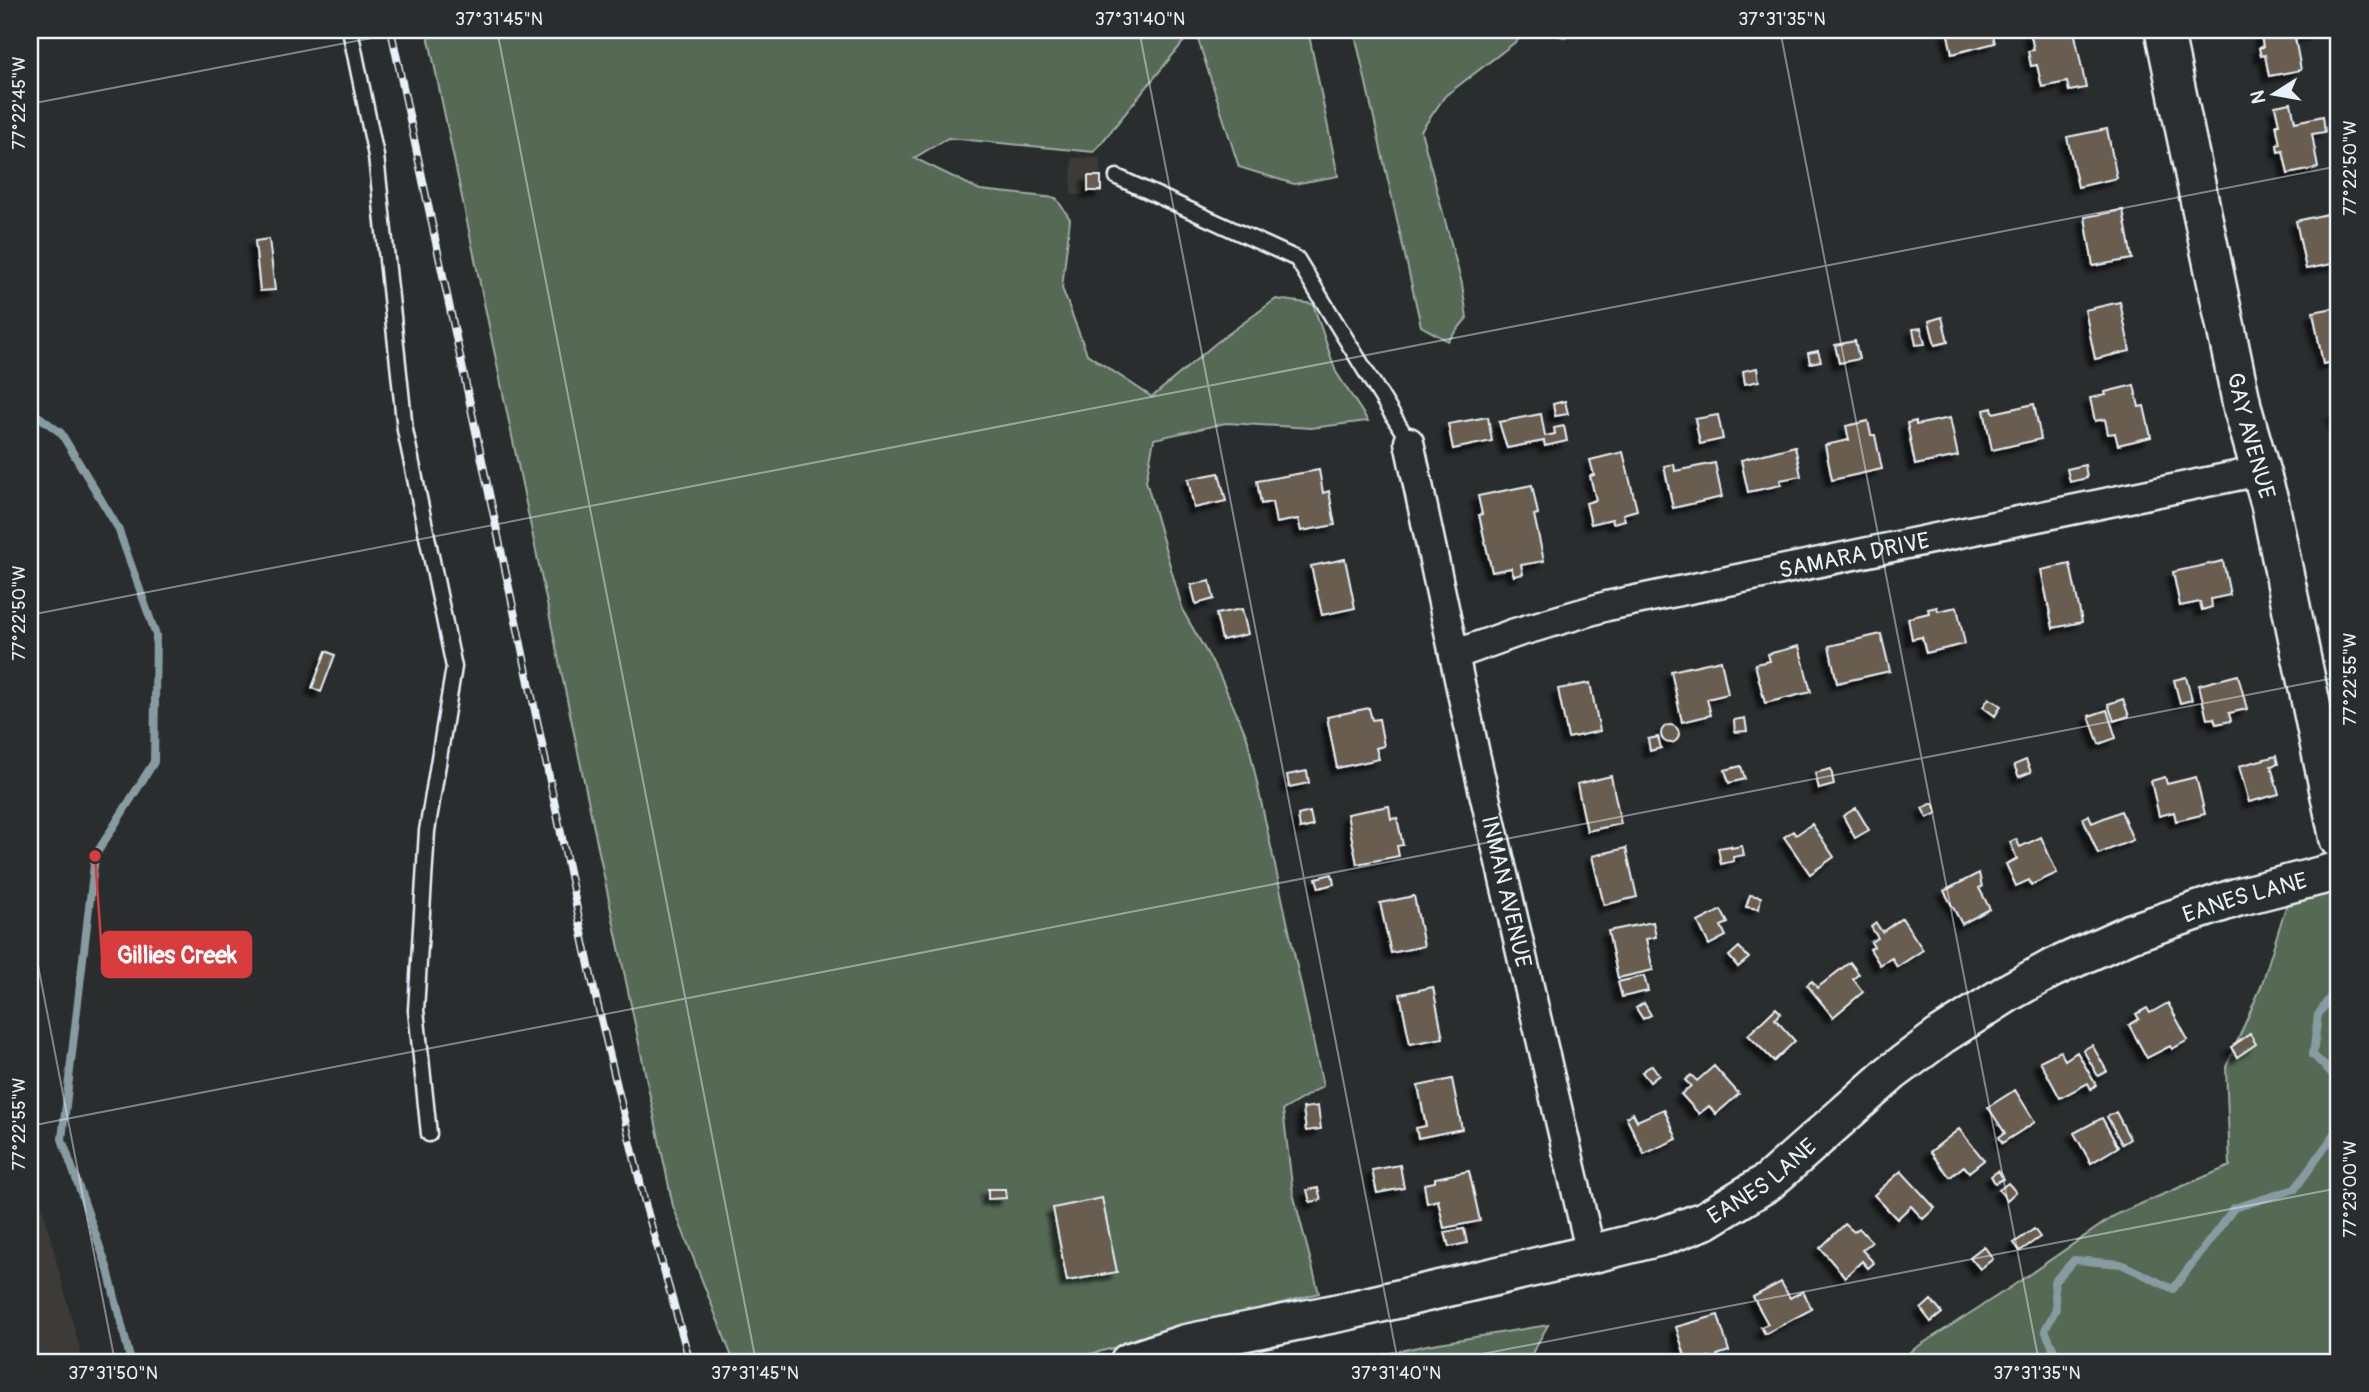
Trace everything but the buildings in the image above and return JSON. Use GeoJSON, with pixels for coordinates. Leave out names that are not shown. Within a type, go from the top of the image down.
{"type":"FeatureCollection","features":[{"type":"Feature","properties":{"kind":"street","name":"GAY AVENUE"},"geometry":{"type":"LineString","coordinates":[[2164,30],[2244,410],[2270,504],[2339,841]]}},
{"type":"Feature","properties":{"kind":"street","name":"INMAN AVENUE"},"geometry":{"type":"LineString","coordinates":[[1409,442],[1454,655],[1591,1254]]}},
{"type":"Feature","properties":{"kind":"street","name":"SAMARA DRIVE"},"geometry":{"type":"LineString","coordinates":[[1454,655],[1515,633],[1608,606],[2260,471]]}},
{"type":"Feature","properties":{"kind":"street","name":"EANES LANE"},"geometry":{"type":"LineString","coordinates":[[1129,1362],[1184,1344],[1347,1311],[1663,1236],[1721,1213],[1768,1182],[1891,1073],[1942,1035],[2011,990],[2130,933],[2238,897],[2339,871]]}},
{"type":"Feature","properties":{"kind":"lane"},"geometry":{"type":"LineString","coordinates":[[350,30],[376,156],[405,430],[454,667],[427,831],[416,1010],[429,1134]]}},
{"type":"Feature","properties":{"kind":"lane"},"geometry":{"type":"LineString","coordinates":[[1117,177],[1297,259],[1409,442]]}},
{"type":"Feature","properties":{"kind":"shaded area"},"geometry":{"type":"Polygon","coordinates":[[[1072,158],[1100,158],[1100,176],[1088,176],[1088,195],[1071,195],[1072,158]]]}},
{"type":"Feature","properties":{"kind":"shaded area"},"geometry":{"type":"Polygon","coordinates":[[[30,1161],[83,1362],[30,1362],[30,1161]]]}},
{"type":"Feature","properties":{"kind":"green space"},"geometry":{"type":"Polygon","coordinates":[[[427,30],[1193,30],[1094,152],[948,138],[914,158],[980,190],[1056,198],[1070,219],[1062,288],[1087,354],[1152,397],[1216,343],[1276,299],[1313,304],[1336,372],[1368,421],[1311,428],[1226,423],[1154,439],[1146,481],[1183,611],[1219,674],[1247,737],[1323,1086],[1283,1110],[1293,1193],[1319,1293],[1087,1355],[1075,1362],[734,1362],[673,1206],[427,30]]]}},
{"type":"Feature","properties":{"kind":"green space"},"geometry":{"type":"Polygon","coordinates":[[[1195,30],[1308,30],[1338,176],[1294,184],[1239,167],[1195,30]]]}},
{"type":"Feature","properties":{"kind":"green space"},"geometry":{"type":"Polygon","coordinates":[[[1354,30],[1531,30],[1445,96],[1421,131],[1462,284],[1467,318],[1448,341],[1421,326],[1354,30]]]}},
{"type":"Feature","properties":{"kind":"green space"},"geometry":{"type":"Polygon","coordinates":[[[1539,30],[1617,30],[1564,37],[1539,30]]]}},
{"type":"Feature","properties":{"kind":"green space"},"geometry":{"type":"Polygon","coordinates":[[[2339,891],[2339,1362],[1902,1362],[1911,1351],[2117,1214],[2230,1166],[2226,1067],[2261,987],[2287,903],[2339,891]]]}},
{"type":"Feature","properties":{"kind":"green space"},"geometry":{"type":"Polygon","coordinates":[[[1548,1325],[1527,1362],[1349,1362],[1427,1345],[1548,1325]]]}},
{"type":"Feature","properties":{"kind":"waterway"},"geometry":{"type":"LineString","coordinates":[[30,410],[61,433],[118,528],[156,635],[154,762],[95,856],[62,1139],[108,1270],[131,1362]]}},
{"type":"Feature","properties":{"kind":"waterway"},"geometry":{"type":"LineString","coordinates":[[2339,984],[2318,1015],[2313,1055],[2339,1080]]}},
{"type":"Feature","properties":{"kind":"waterway"},"geometry":{"type":"LineString","coordinates":[[2059,1362],[2045,1330],[2056,1309],[2054,1282],[2074,1260],[2121,1264],[2173,1289],[2234,1208],[2295,1189],[2339,1128]]}},
{"type":"Feature","properties":{"kind":"railway"},"geometry":{"type":"LineString","coordinates":[[391,30],[595,994],[646,1207],[690,1362]]}},
{"type":"Feature","properties":{"kind":"place","name":"Gillies Creek"},"geometry":{"type":"Point","coordinates":[95,856]}}]}
